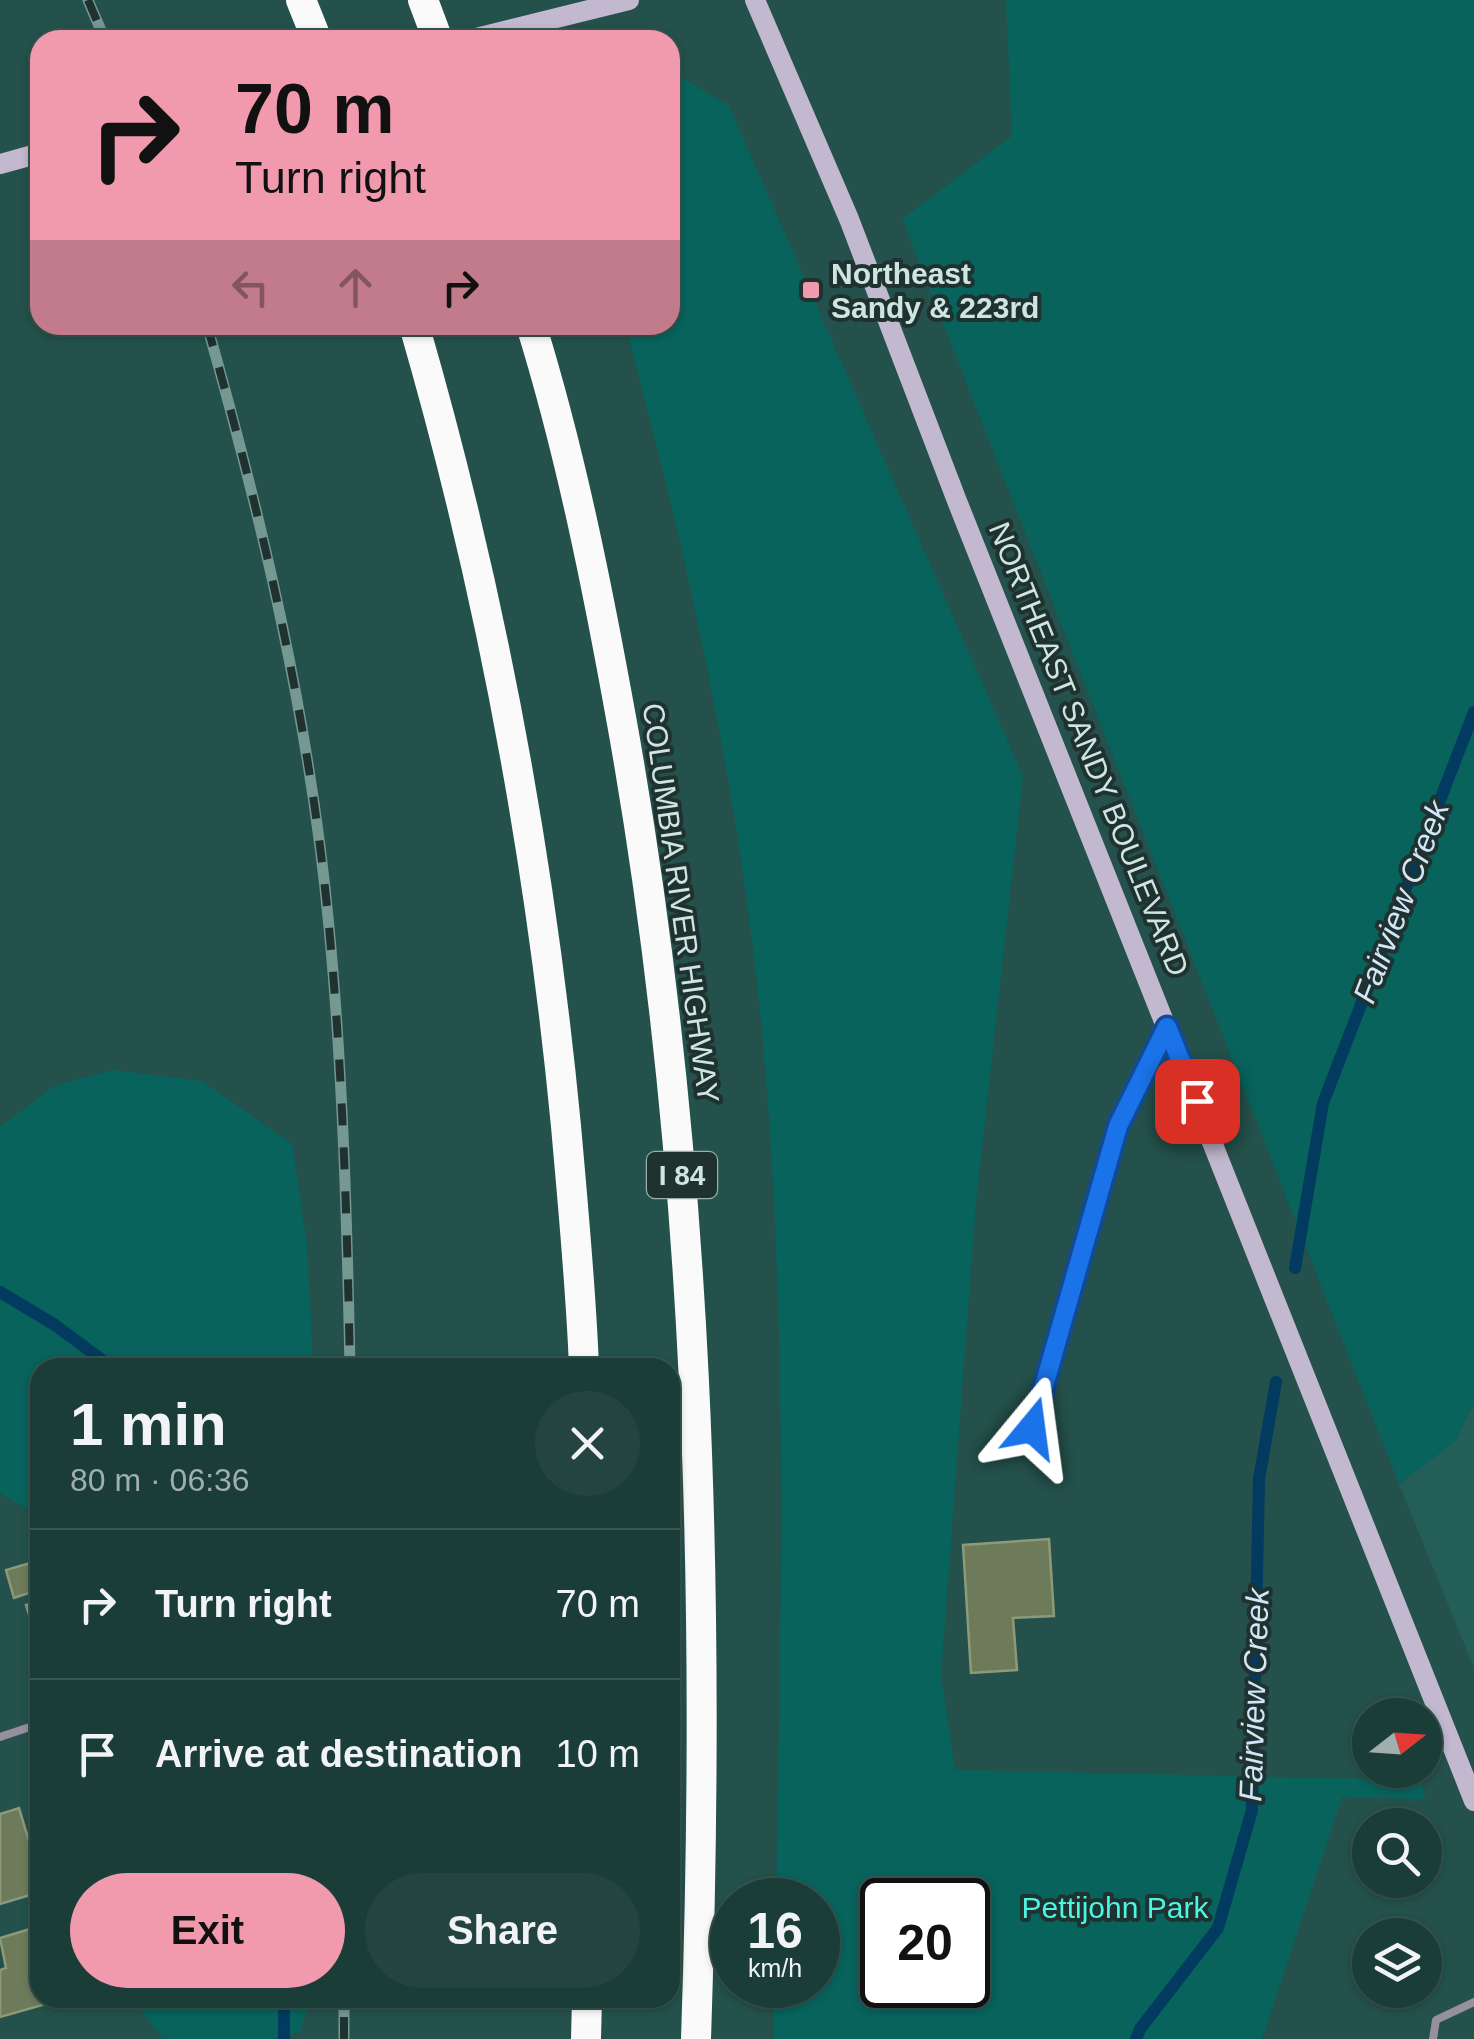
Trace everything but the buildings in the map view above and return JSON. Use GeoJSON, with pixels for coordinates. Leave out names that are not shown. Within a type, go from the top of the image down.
{"type":"FeatureCollection","features":[{"type":"Feature","properties":{"kind":"highway"},"geometry":{"type":"LineString","coordinates":[[301,0],[312,30]]}},
{"type":"Feature","properties":{"kind":"highway"},"geometry":{"type":"LineString","coordinates":[[423,0],[434,30]]}},
{"type":"Feature","properties":{"kind":"highway"},"geometry":{"type":"LineString","coordinates":[[417,335],[454,467],[489,621],[538,883],[558,1044],[583,1358]]}},
{"type":"Feature","properties":{"kind":"highway","name":"COLUMBIA RIVER HIGHWAY"},"geometry":{"type":"LineString","coordinates":[[534,335],[611,659],[644,856],[671,1054],[687,1241],[700,1497],[702,1855],[696,2039]]}},
{"type":"Feature","properties":{"kind":"highway"},"geometry":{"type":"LineString","coordinates":[[586,2039],[587,2008]]}},
{"type":"Feature","properties":{"kind":"main road"},"geometry":{"type":"LineString","coordinates":[[508,30],[629,0]]}},
{"type":"Feature","properties":{"kind":"main road","name":"NORTHEAST SANDY BOULEVARD"},"geometry":{"type":"LineString","coordinates":[[755,0],[849,218],[1167,1027],[1467,1765],[1474,1801]]}},
{"type":"Feature","properties":{"kind":"main road"},"geometry":{"type":"LineString","coordinates":[[0,164],[30,156]]}},
{"type":"Feature","properties":{"kind":"lane"},"geometry":{"type":"LineString","coordinates":[[1032,1428],[1118,1126],[1167,1027]]}},
{"type":"Feature","properties":{"kind":"lane"},"geometry":{"type":"LineString","coordinates":[[0,1736],[30,1727]]}},
{"type":"Feature","properties":{"kind":"lane"},"geometry":{"type":"LineString","coordinates":[[1433,2039],[1436,2020],[1474,2002]]}},
{"type":"Feature","properties":{"kind":"shaded area"},"geometry":{"type":"Polygon","coordinates":[[[1474,1402],[1474,1668],[1399,1484],[1456,1440],[1474,1402]]]}},
{"type":"Feature","properties":{"kind":"green space"},"geometry":{"type":"Polygon","coordinates":[[[1006,0],[1474,0],[1474,1402],[1456,1440],[1399,1484],[902,219],[1012,136],[1006,0]]]}},
{"type":"Feature","properties":{"kind":"green space","name":"Pettijohn Park"},"geometry":{"type":"Polygon","coordinates":[[[680,76],[729,106],[1023,776],[976,1202],[941,1675],[955,1770],[1352,1779],[1352,1788],[1422,1788],[1426,1799],[1342,1797],[1262,2039],[773,2039],[774,2008],[840,2008],[840,1878],[776,1878],[781,1461],[770,1131],[739,846],[689,584],[628,335],[680,335],[680,76]]]}},
{"type":"Feature","properties":{"kind":"green space"},"geometry":{"type":"Polygon","coordinates":[[[112,1070],[202,1081],[292,1144],[307,1244],[313,1358],[30,1358],[30,1511],[0,1493],[0,1127],[54,1086],[112,1070]]]}},
{"type":"Feature","properties":{"kind":"green space"},"geometry":{"type":"Polygon","coordinates":[[[139,2008],[307,2008],[300,2032],[274,2039],[163,2039],[139,2008]]]}},
{"type":"Feature","properties":{"kind":"waterway","name":"Fairview Creek"},"geometry":{"type":"LineString","coordinates":[[1295,1268],[1323,1103],[1474,712]]}},
{"type":"Feature","properties":{"kind":"waterway","name":"Fairview Creek"},"geometry":{"type":"LineString","coordinates":[[0,1292],[100,1358]]}},
{"type":"Feature","properties":{"kind":"waterway","name":"Fairview Creek"},"geometry":{"type":"LineString","coordinates":[[1136,2039],[1218,1928],[1252,1810],[1259,1479],[1276,1382]]}},
{"type":"Feature","properties":{"kind":"waterway","name":"Fairview Creek"},"geometry":{"type":"LineString","coordinates":[[284,2008],[284,2039]]}},
{"type":"Feature","properties":{"kind":"railway"},"geometry":{"type":"LineString","coordinates":[[88,0],[101,30]]}},
{"type":"Feature","properties":{"kind":"railway"},"geometry":{"type":"LineString","coordinates":[[210,335],[282,624],[321,851],[341,1092],[350,1358]]}},
{"type":"Feature","properties":{"kind":"railway"},"geometry":{"type":"LineString","coordinates":[[344,2008],[344,2039]]}},
{"type":"Feature","properties":{"kind":"place","name":"Northeast Sandy & 223rd"},"geometry":{"type":"Point","coordinates":[811,290]}},
{"type":"Feature","properties":{"kind":"route"},"geometry":{"type":"LineString","coordinates":[[1032,1428],[1118,1126],[1167,1027],[1197,1101]]}}]}
